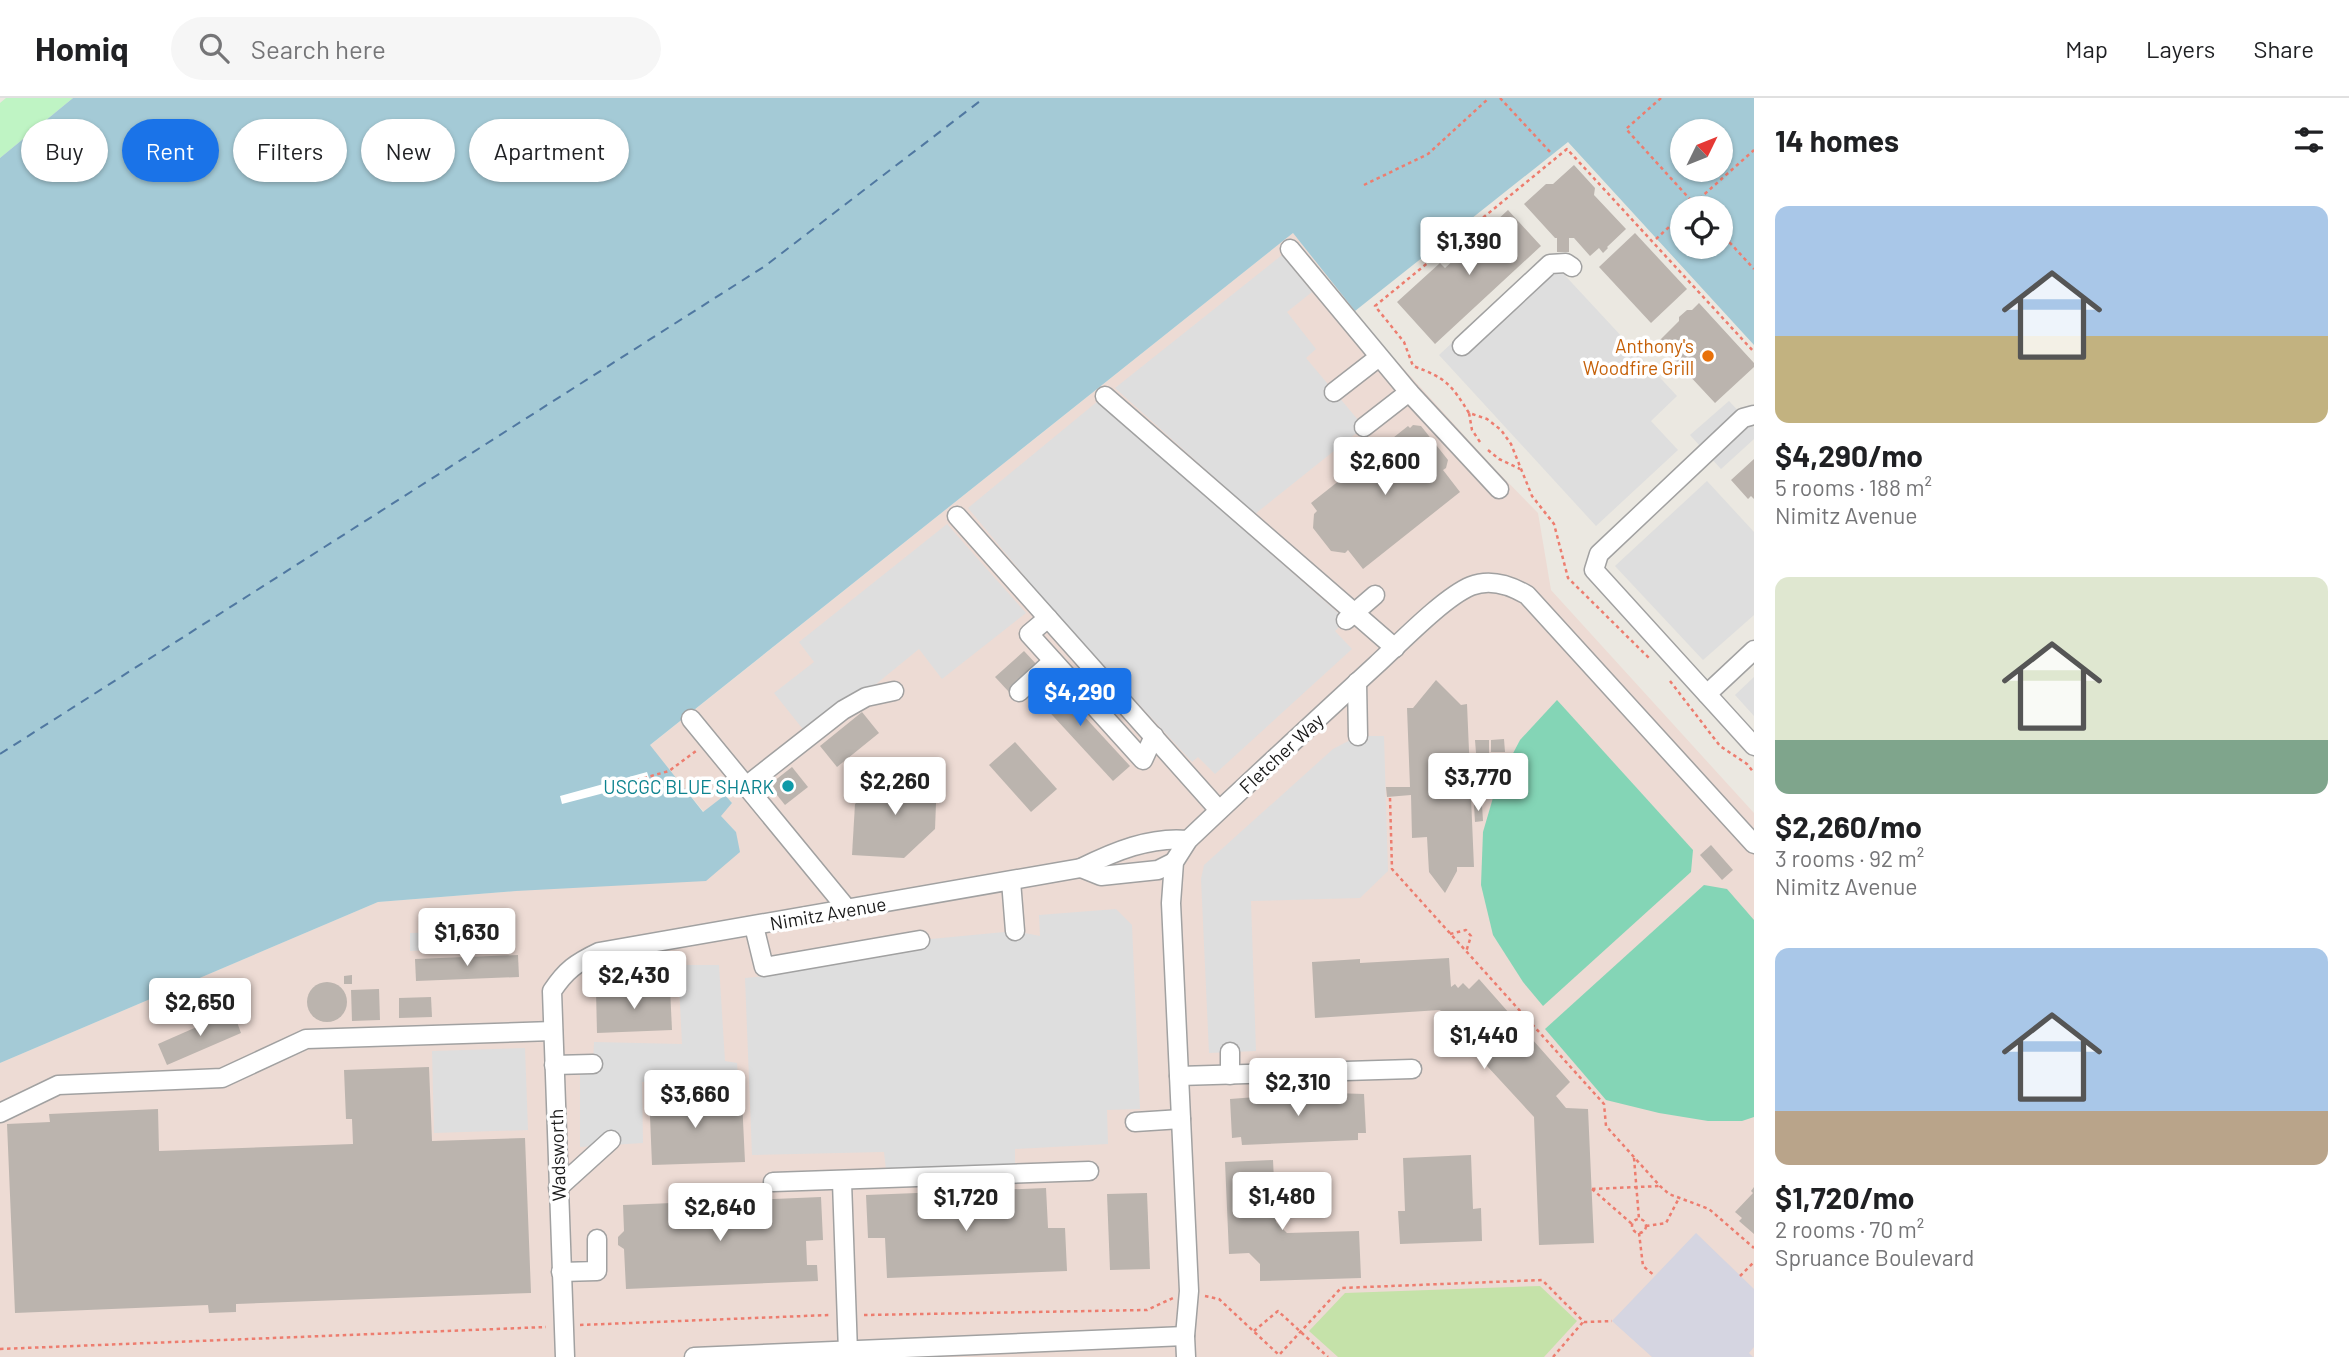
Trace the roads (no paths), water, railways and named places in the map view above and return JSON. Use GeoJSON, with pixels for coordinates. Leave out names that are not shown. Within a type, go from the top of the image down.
{"type":"FeatureCollection","features":[{"type":"Feature","properties":{"kind":"street"},"geometry":{"type":"LineString","coordinates":[[1290,249],[1409,392],[1499,489]]}},
{"type":"Feature","properties":{"kind":"street"},"geometry":{"type":"LineString","coordinates":[[1462,346],[1550,264],[1566,262],[1572,267]]}},
{"type":"Feature","properties":{"kind":"street"},"geometry":{"type":"LineString","coordinates":[[1334,392],[1379,357]]}},
{"type":"Feature","properties":{"kind":"street"},"geometry":{"type":"LineString","coordinates":[[1364,428],[1409,392]]}},
{"type":"Feature","properties":{"kind":"street"},"geometry":{"type":"LineString","coordinates":[[1105,396],[1350,617],[1395,648]]}},
{"type":"Feature","properties":{"kind":"street"},"geometry":{"type":"LineString","coordinates":[[1754,415],[1743,418],[1599,554],[1594,570],[1754,746]]}},
{"type":"Feature","properties":{"kind":"street"},"geometry":{"type":"LineString","coordinates":[[957,516],[1219,810]]}},
{"type":"Feature","properties":{"kind":"street","name":"Fletcher Way"},"geometry":{"type":"LineString","coordinates":[[1186,1357],[1189,1291],[1171,903],[1174,862],[1188,840],[1357,682],[1454,596],[1473,585],[1496,582],[1514,587],[1527,595],[1754,844]]}},
{"type":"Feature","properties":{"kind":"street"},"geometry":{"type":"LineString","coordinates":[[1350,617],[1375,595]]}},
{"type":"Feature","properties":{"kind":"street"},"geometry":{"type":"LineString","coordinates":[[1048,618],[1029,634],[1143,761],[1154,736]]}},
{"type":"Feature","properties":{"kind":"street"},"geometry":{"type":"LineString","coordinates":[[1707,694],[1754,650]]}},
{"type":"Feature","properties":{"kind":"street"},"geometry":{"type":"LineString","coordinates":[[1019,692],[1053,661]]}},
{"type":"Feature","properties":{"kind":"street"},"geometry":{"type":"LineString","coordinates":[[1357,682],[1359,736]]}},
{"type":"Feature","properties":{"kind":"street"},"geometry":{"type":"LineString","coordinates":[[746,786],[843,710],[866,697],[894,691]]}},
{"type":"Feature","properties":{"kind":"street"},"geometry":{"type":"LineString","coordinates":[[691,719],[848,910]]}},
{"type":"Feature","properties":{"kind":"street","name":"Nimitz Avenue"},"geometry":{"type":"LineString","coordinates":[[577,962],[599,952],[1081,869],[1113,853],[1171,838],[1188,840]]}},
{"type":"Feature","properties":{"kind":"street","name":"Nimitz Avenue"},"geometry":{"type":"LineString","coordinates":[[1081,869],[1101,876],[1158,870],[1174,862]]}},
{"type":"Feature","properties":{"kind":"street"},"geometry":{"type":"LineString","coordinates":[[1011,881],[1015,931]]}},
{"type":"Feature","properties":{"kind":"street"},"geometry":{"type":"LineString","coordinates":[[754,926],[764,967],[920,940]]}},
{"type":"Feature","properties":{"kind":"street","name":"Wadsworth"},"geometry":{"type":"LineString","coordinates":[[565,1357],[552,991],[562,976],[577,962]]}},
{"type":"Feature","properties":{"kind":"street"},"geometry":{"type":"LineString","coordinates":[[0,1112],[58,1085],[222,1078],[306,1039],[553,1031]]}},
{"type":"Feature","properties":{"kind":"street"},"geometry":{"type":"LineString","coordinates":[[1230,1052],[1230,1075]]}},
{"type":"Feature","properties":{"kind":"street"},"geometry":{"type":"LineString","coordinates":[[554,1065],[593,1064]]}},
{"type":"Feature","properties":{"kind":"street"},"geometry":{"type":"LineString","coordinates":[[1179,1076],[1412,1069]]}},
{"type":"Feature","properties":{"kind":"street"},"geometry":{"type":"LineString","coordinates":[[1135,1122],[1181,1119]]}},
{"type":"Feature","properties":{"kind":"street"},"geometry":{"type":"LineString","coordinates":[[558,1188],[611,1140]]}},
{"type":"Feature","properties":{"kind":"street"},"geometry":{"type":"LineString","coordinates":[[773,1182],[842,1182],[1089,1171]]}},
{"type":"Feature","properties":{"kind":"street"},"geometry":{"type":"LineString","coordinates":[[842,1182],[848,1352]]}},
{"type":"Feature","properties":{"kind":"street"},"geometry":{"type":"LineString","coordinates":[[558,1188],[582,1187]]}},
{"type":"Feature","properties":{"kind":"street"},"geometry":{"type":"LineString","coordinates":[[561,1272],[597,1271],[597,1239]]}},
{"type":"Feature","properties":{"kind":"street"},"geometry":{"type":"LineString","coordinates":[[694,1357],[984,1351],[1185,1336]]}},
{"type":"Feature","properties":{"kind":"water"},"geometry":{"type":"Polygon","coordinates":[[[73,98],[1754,98],[1754,345],[1675,259],[1733,259],[1733,196],[1670,196],[1670,253],[1568,142],[1355,311],[1293,233],[650,745],[703,812],[725,795],[732,803],[721,816],[736,832],[740,852],[706,881],[516,891],[378,902],[0,1063],[0,158],[21,141],[21,182],[108,182],[108,119],[47,119],[73,98]]]}},
{"type":"Feature","properties":{"kind":"place","name":"Anthony's Woodfire Grill"},"geometry":{"type":"Point","coordinates":[1708,356]}},
{"type":"Feature","properties":{"kind":"place","name":"USCGC BLUE SHARK"},"geometry":{"type":"Point","coordinates":[788,786]}}]}
